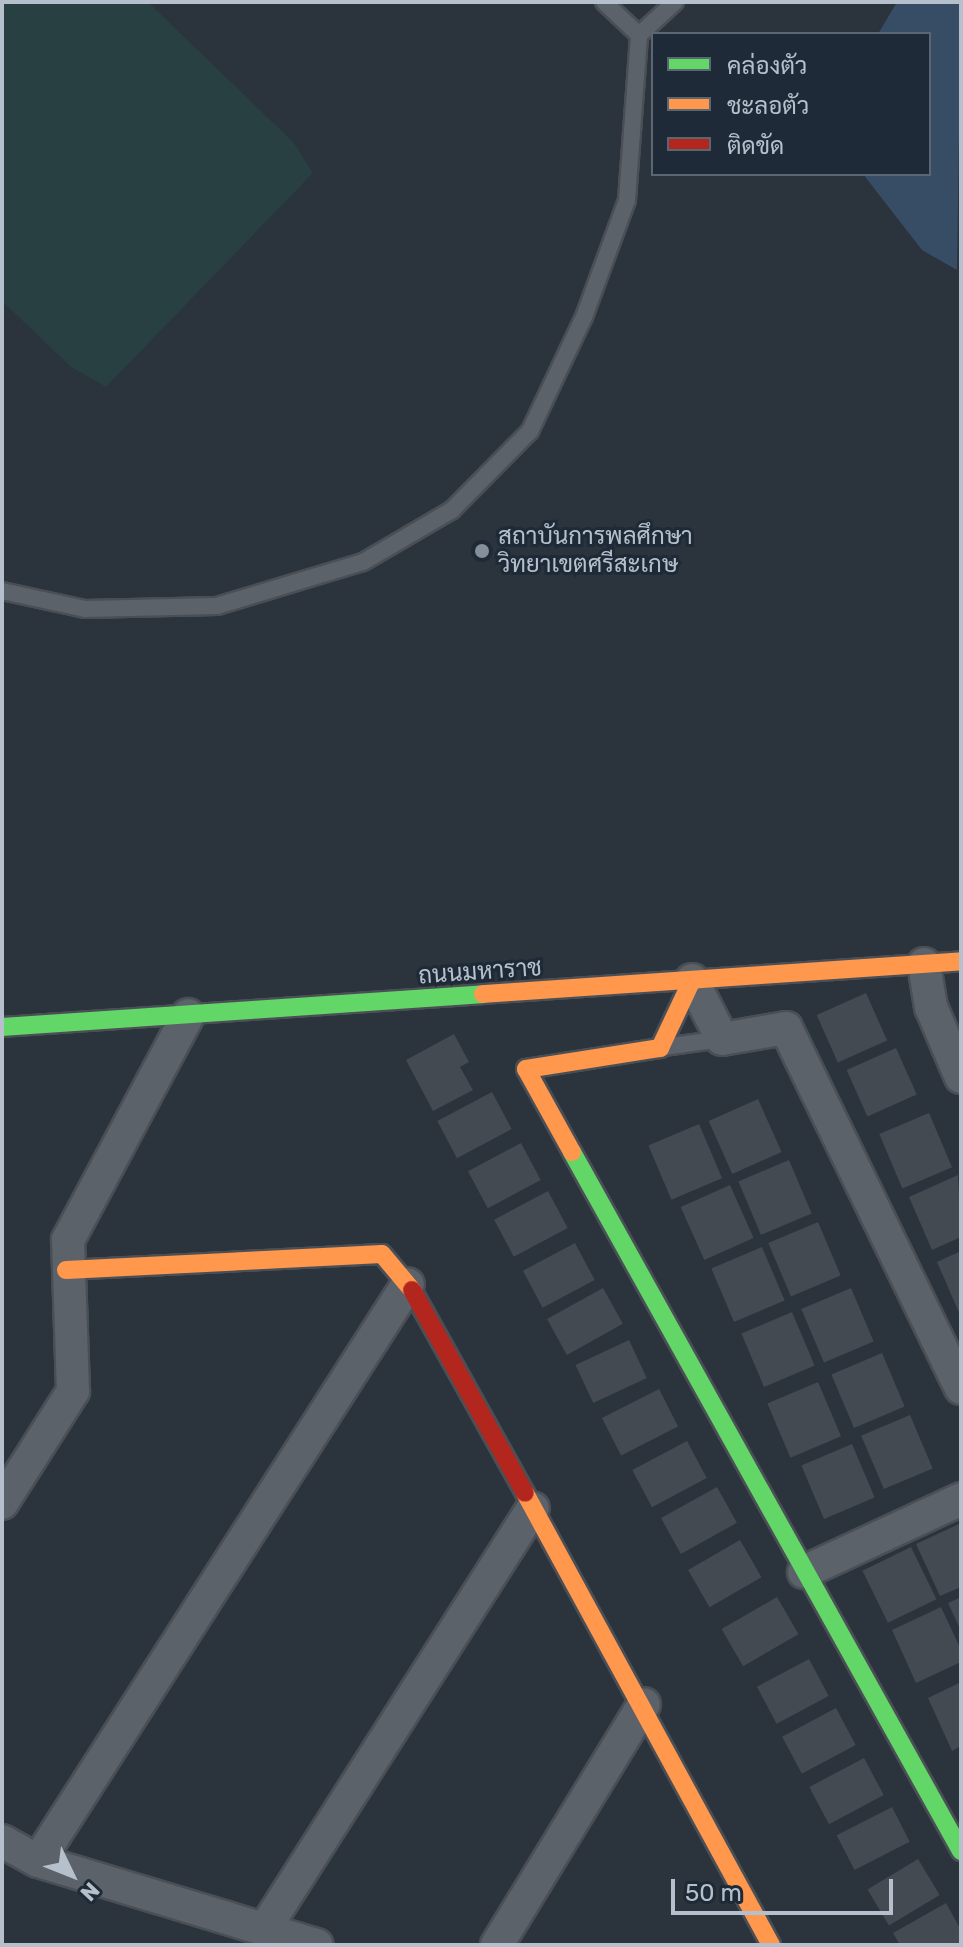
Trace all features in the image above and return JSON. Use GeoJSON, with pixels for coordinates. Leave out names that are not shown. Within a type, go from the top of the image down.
{"type":"FeatureCollection","features":[{"type":"Feature","properties":{"kind":"street","name":"ถนนมหาราช"},"geometry":{"type":"LineString","coordinates":[[2,1027],[961,961]]}},
{"type":"Feature","properties":{"kind":"street"},"geometry":{"type":"LineString","coordinates":[[924,964],[931,1007],[961,1077]]}},
{"type":"Feature","properties":{"kind":"street"},"geometry":{"type":"LineString","coordinates":[[692,980],[722,1039],[786,1028],[961,1388]]}},
{"type":"Feature","properties":{"kind":"street"},"geometry":{"type":"LineString","coordinates":[[692,980],[660,1048],[526,1069],[961,1851]]}},
{"type":"Feature","properties":{"kind":"street"},"geometry":{"type":"LineString","coordinates":[[2,1503],[73,1391],[66,1270],[68,1240],[188,1015]]}},
{"type":"Feature","properties":{"kind":"street"},"geometry":{"type":"LineString","coordinates":[[66,1270],[382,1254],[408,1284],[644,1704],[771,1945]]}},
{"type":"Feature","properties":{"kind":"street"},"geometry":{"type":"LineString","coordinates":[[38,1861],[408,1284]]}},
{"type":"Feature","properties":{"kind":"street"},"geometry":{"type":"LineString","coordinates":[[804,1572],[961,1499]]}},
{"type":"Feature","properties":{"kind":"street"},"geometry":{"type":"LineString","coordinates":[[264,1930],[533,1508]]}},
{"type":"Feature","properties":{"kind":"street"},"geometry":{"type":"LineString","coordinates":[[497,1945],[644,1704]]}},
{"type":"Feature","properties":{"kind":"street"},"geometry":{"type":"LineString","coordinates":[[2,1841],[38,1861],[317,1945]]}},
{"type":"Feature","properties":{"kind":"lane"},"geometry":{"type":"LineString","coordinates":[[604,2],[639,35]]}},
{"type":"Feature","properties":{"kind":"lane"},"geometry":{"type":"LineString","coordinates":[[2,591],[85,609],[217,606],[363,562],[452,510],[530,431],[584,317],[627,200],[639,35],[675,2]]}},
{"type":"Feature","properties":{"kind":"lane"},"geometry":{"type":"LineString","coordinates":[[660,1048],[722,1039]]}},
{"type":"Feature","properties":{"kind":"green space"},"geometry":{"type":"Polygon","coordinates":[[[2,2],[148,2],[294,143],[313,173],[106,387],[71,367],[2,301],[2,2]]]}},
{"type":"Feature","properties":{"kind":"water"},"geometry":{"type":"Polygon","coordinates":[[[897,2],[961,2],[957,270],[922,250],[865,176],[931,176],[931,32],[879,32],[897,2]]]}},
{"type":"Feature","properties":{"kind":"building"},"geometry":{"type":"Polygon","coordinates":[[[866,993],[887,1041],[838,1062],[817,1015],[866,993]]]}},
{"type":"Feature","properties":{"kind":"building"},"geometry":{"type":"Polygon","coordinates":[[[454,1034],[469,1062],[460,1067],[473,1090],[433,1111],[406,1060],[454,1034]]]}},
{"type":"Feature","properties":{"kind":"building"},"geometry":{"type":"Polygon","coordinates":[[[896,1048],[917,1095],[867,1117],[847,1070],[896,1048]]]}},
{"type":"Feature","properties":{"kind":"building"},"geometry":{"type":"Polygon","coordinates":[[[492,1092],[512,1129],[457,1158],[437,1121],[492,1092]]]}},
{"type":"Feature","properties":{"kind":"building"},"geometry":{"type":"Polygon","coordinates":[[[758,1099],[782,1152],[732,1174],[709,1121],[758,1099]]]}},
{"type":"Feature","properties":{"kind":"building"},"geometry":{"type":"Polygon","coordinates":[[[929,1113],[952,1167],[902,1188],[879,1134],[929,1113]]]}},
{"type":"Feature","properties":{"kind":"building"},"geometry":{"type":"Polygon","coordinates":[[[699,1124],[722,1178],[671,1200],[648,1145],[699,1124]]]}},
{"type":"Feature","properties":{"kind":"building"},"geometry":{"type":"Polygon","coordinates":[[[521,1143],[541,1180],[488,1208],[468,1171],[521,1143]]]}},
{"type":"Feature","properties":{"kind":"building"},"geometry":{"type":"Polygon","coordinates":[[[789,1160],[812,1213],[761,1235],[738,1181],[789,1160]]]}},
{"type":"Feature","properties":{"kind":"building"},"geometry":{"type":"Polygon","coordinates":[[[958,1175],[961,1237],[932,1250],[909,1197],[958,1175]]]}},
{"type":"Feature","properties":{"kind":"building"},"geometry":{"type":"Polygon","coordinates":[[[730,1185],[754,1238],[704,1260],[681,1207],[730,1185]]]}},
{"type":"Feature","properties":{"kind":"building"},"geometry":{"type":"Polygon","coordinates":[[[548,1191],[568,1228],[514,1257],[494,1220],[548,1191]]]}},
{"type":"Feature","properties":{"kind":"building"},"geometry":{"type":"Polygon","coordinates":[[[818,1222],[841,1275],[791,1296],[768,1243],[818,1222]]]}},
{"type":"Feature","properties":{"kind":"building"},"geometry":{"type":"Polygon","coordinates":[[[575,1243],[595,1280],[543,1308],[523,1271],[575,1243]]]}},
{"type":"Feature","properties":{"kind":"building"},"geometry":{"type":"Polygon","coordinates":[[[762,1247],[785,1300],[734,1322],[711,1268],[762,1247]]]}},
{"type":"Feature","properties":{"kind":"building"},"geometry":{"type":"Polygon","coordinates":[[[961,1251],[961,1317],[937,1262],[961,1251]]]}},
{"type":"Feature","properties":{"kind":"building"},"geometry":{"type":"Polygon","coordinates":[[[603,1288],[623,1324],[567,1355],[547,1319],[603,1288]]]}},
{"type":"Feature","properties":{"kind":"building"},"geometry":{"type":"Polygon","coordinates":[[[851,1288],[874,1341],[824,1362],[801,1309],[851,1288]]]}},
{"type":"Feature","properties":{"kind":"building"},"geometry":{"type":"Polygon","coordinates":[[[792,1312],[815,1365],[764,1387],[741,1333],[792,1312]]]}},
{"type":"Feature","properties":{"kind":"building"},"geometry":{"type":"Polygon","coordinates":[[[629,1340],[647,1378],[593,1403],[576,1365],[629,1340]]]}},
{"type":"Feature","properties":{"kind":"building"},"geometry":{"type":"Polygon","coordinates":[[[882,1353],[905,1406],[854,1428],[831,1374],[882,1353]]]}},
{"type":"Feature","properties":{"kind":"building"},"geometry":{"type":"Polygon","coordinates":[[[818,1382],[841,1436],[790,1458],[767,1403],[818,1382]]]}},
{"type":"Feature","properties":{"kind":"building"},"geometry":{"type":"Polygon","coordinates":[[[659,1389],[678,1426],[621,1455],[602,1418],[659,1389]]]}},
{"type":"Feature","properties":{"kind":"building"},"geometry":{"type":"Polygon","coordinates":[[[910,1415],[933,1468],[884,1489],[861,1436],[910,1415]]]}},
{"type":"Feature","properties":{"kind":"building"},"geometry":{"type":"Polygon","coordinates":[[[687,1441],[707,1478],[652,1507],[632,1470],[687,1441]]]}},
{"type":"Feature","properties":{"kind":"building"},"geometry":{"type":"Polygon","coordinates":[[[852,1444],[875,1497],[824,1519],[801,1465],[852,1444]]]}},
{"type":"Feature","properties":{"kind":"building"},"geometry":{"type":"Polygon","coordinates":[[[717,1487],[737,1523],[681,1554],[661,1518],[717,1487]]]}},
{"type":"Feature","properties":{"kind":"building"},"geometry":{"type":"Polygon","coordinates":[[[961,1523],[961,1587],[940,1596],[916,1544],[961,1523]]]}},
{"type":"Feature","properties":{"kind":"building"},"geometry":{"type":"Polygon","coordinates":[[[740,1540],[762,1577],[710,1607],[688,1570],[740,1540]]]}},
{"type":"Feature","properties":{"kind":"building"},"geometry":{"type":"Polygon","coordinates":[[[911,1547],[936,1599],[888,1623],[862,1571],[911,1547]]]}},
{"type":"Feature","properties":{"kind":"building"},"geometry":{"type":"Polygon","coordinates":[[[777,1597],[799,1634],[743,1666],[722,1629],[777,1597]]]}},
{"type":"Feature","properties":{"kind":"building"},"geometry":{"type":"Polygon","coordinates":[[[961,1597],[961,1631],[948,1603],[961,1597]]]}},
{"type":"Feature","properties":{"kind":"building"},"geometry":{"type":"Polygon","coordinates":[[[941,1607],[961,1650],[961,1662],[916,1683],[892,1630],[941,1607]]]}},
{"type":"Feature","properties":{"kind":"building"},"geometry":{"type":"Polygon","coordinates":[[[809,1659],[829,1696],[777,1724],[757,1687],[809,1659]]]}},
{"type":"Feature","properties":{"kind":"building"},"geometry":{"type":"Polygon","coordinates":[[[961,1682],[961,1746],[952,1751],[928,1698],[961,1682]]]}},
{"type":"Feature","properties":{"kind":"building"},"geometry":{"type":"Polygon","coordinates":[[[836,1708],[856,1745],[802,1774],[782,1737],[836,1708]]]}},
{"type":"Feature","properties":{"kind":"building"},"geometry":{"type":"Polygon","coordinates":[[[864,1758],[884,1795],[829,1824],[809,1787],[864,1758]]]}},
{"type":"Feature","properties":{"kind":"building"},"geometry":{"type":"Polygon","coordinates":[[[892,1807],[910,1842],[854,1870],[837,1835],[892,1807]]]}},
{"type":"Feature","properties":{"kind":"building"},"geometry":{"type":"Polygon","coordinates":[[[918,1859],[940,1895],[889,1925],[867,1889],[918,1859]]]}},
{"type":"Feature","properties":{"kind":"building"},"geometry":{"type":"Polygon","coordinates":[[[946,1903],[961,1930],[961,1943],[900,1945],[893,1933],[946,1903]]]}},
{"type":"Feature","properties":{"kind":"traffic: fast"},"geometry":{"type":"LineString","coordinates":[[2,1027],[483,994]]}},
{"type":"Feature","properties":{"kind":"traffic: fast"},"geometry":{"type":"LineString","coordinates":[[572,1152],[961,1851]]}},
{"type":"Feature","properties":{"kind":"traffic: slow"},"geometry":{"type":"LineString","coordinates":[[483,994],[961,961]]}},
{"type":"Feature","properties":{"kind":"traffic: slow"},"geometry":{"type":"LineString","coordinates":[[572,1152],[526,1069],[660,1048],[692,980]]}},
{"type":"Feature","properties":{"kind":"traffic: slow"},"geometry":{"type":"LineString","coordinates":[[66,1270],[382,1254],[412,1290]]}},
{"type":"Feature","properties":{"kind":"traffic: slow"},"geometry":{"type":"LineString","coordinates":[[525,1493],[771,1945]]}},
{"type":"Feature","properties":{"kind":"traffic: jam"},"geometry":{"type":"LineString","coordinates":[[412,1290],[525,1493]]}},
{"type":"Feature","properties":{"kind":"place","name":"สถาบันการพลศึกษา วิทยาเขตศรีสะเกษ"},"geometry":{"type":"Point","coordinates":[482,551]}}]}
